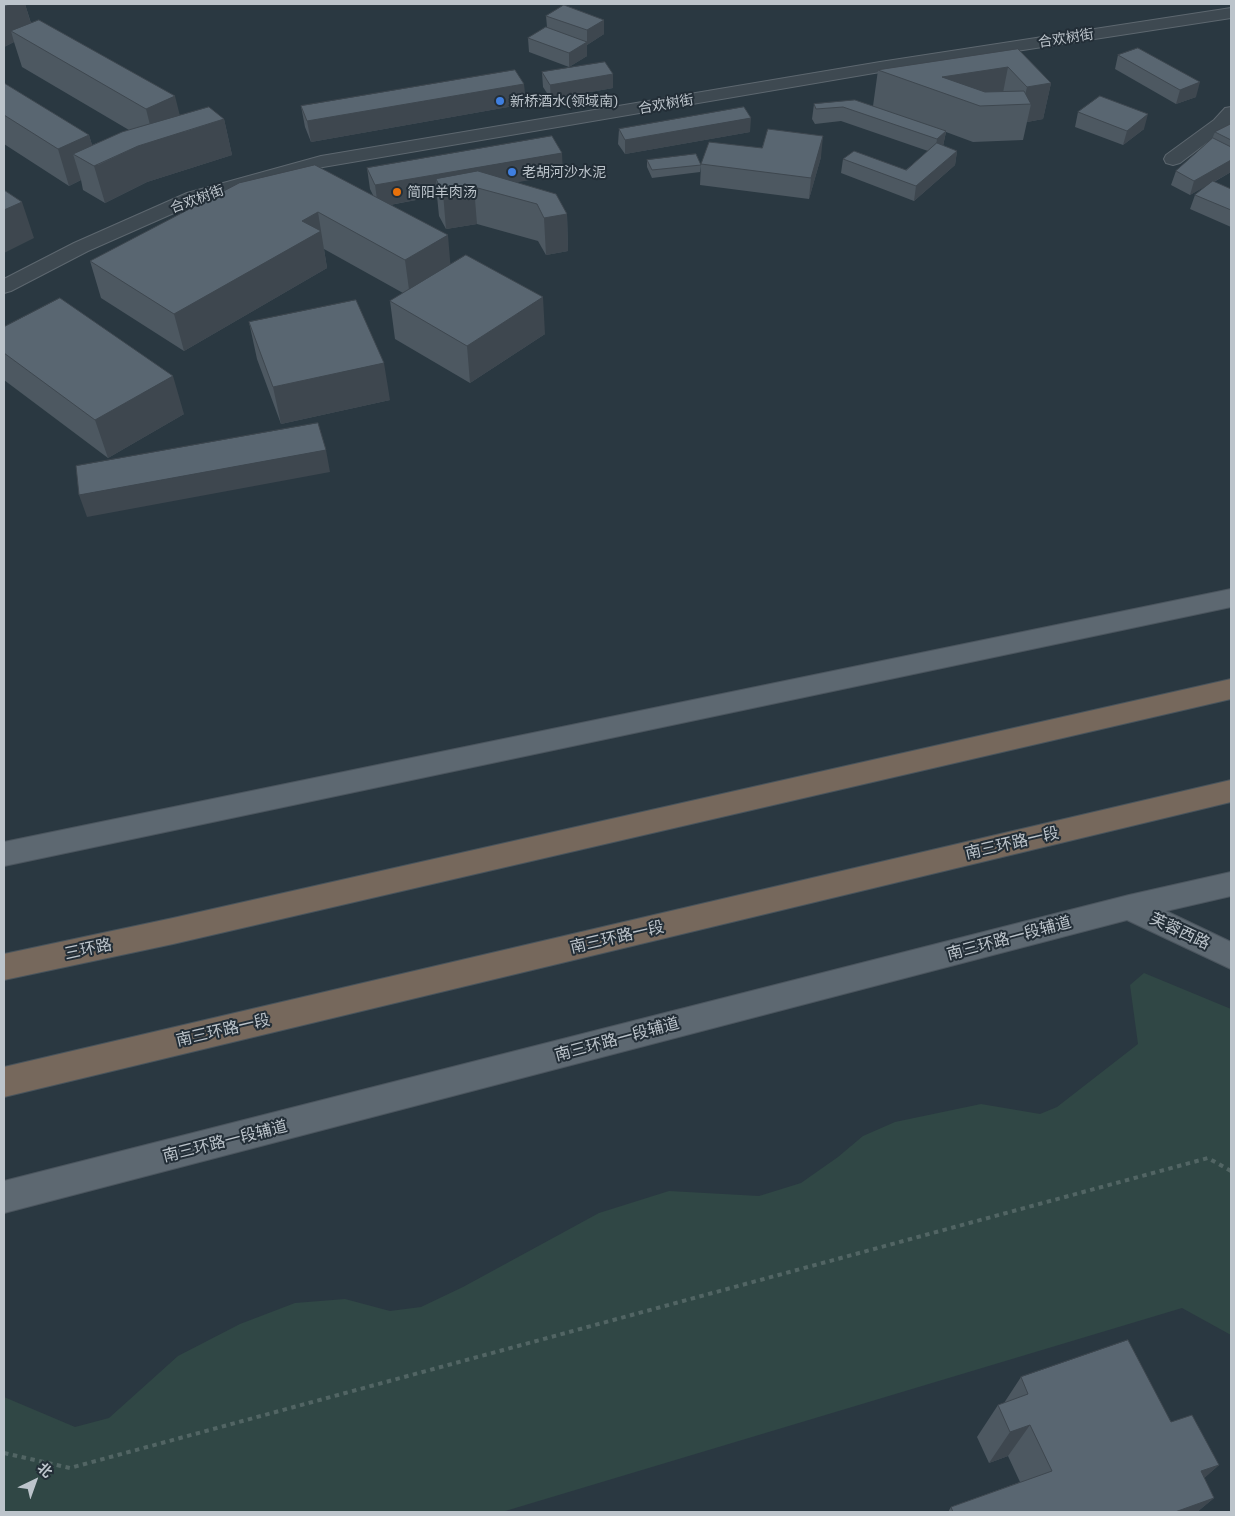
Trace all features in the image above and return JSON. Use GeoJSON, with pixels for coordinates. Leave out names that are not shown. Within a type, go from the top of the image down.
{"type":"FeatureCollection","features":[{"type":"Feature","properties":{"kind":"highway"},"geometry":{"type":"LineString","coordinates":[[1098,719],[1231,676]]}},
{"type":"Feature","properties":{"kind":"highway"},"geometry":{"type":"LineString","coordinates":[[1098,719],[1231,689]]}},
{"type":"Feature","properties":{"kind":"highway","name":"三环路"},"geometry":{"type":"LineString","coordinates":[[4,967],[173,931],[1098,719]]}},
{"type":"Feature","properties":{"kind":"highway","name":"南三环路一段"},"geometry":{"type":"LineString","coordinates":[[4,1082],[1231,791]]}},
{"type":"Feature","properties":{"kind":"highway"},"geometry":{"type":"LineString","coordinates":[[1096,823],[1231,803]]}},
{"type":"Feature","properties":{"kind":"main road"},"geometry":{"type":"LineString","coordinates":[[4,854],[1231,598]]}},
{"type":"Feature","properties":{"kind":"main road","name":"南三环路一段辅道"},"geometry":{"type":"LineString","coordinates":[[4,1198],[1128,906],[1231,884]]}},
{"type":"Feature","properties":{"kind":"main road","name":"芙蓉西路"},"geometry":{"type":"LineString","coordinates":[[1128,906],[1231,956]]}},
{"type":"Feature","properties":{"kind":"street","name":"合欢树街"},"geometry":{"type":"LineString","coordinates":[[4,287],[81,247],[194,197],[322,162],[880,67],[1231,12]]}},
{"type":"Feature","properties":{"kind":"street"},"geometry":{"type":"LineString","coordinates":[[1173,159],[1220,124],[1231,112]]}},
{"type":"Feature","properties":{"kind":"path"},"geometry":{"type":"LineString","coordinates":[[4,1453],[70,1468],[1208,1158],[1231,1171]]}},
{"type":"Feature","properties":{"kind":"green space"},"geometry":{"type":"Polygon","coordinates":[[[1144,973],[1231,1009],[1231,1335],[1182,1308],[502,1512],[4,1512],[4,1397],[75,1427],[109,1418],[178,1356],[240,1324],[295,1303],[345,1299],[390,1311],[421,1307],[463,1287],[599,1213],[669,1191],[759,1196],[801,1183],[838,1157],[863,1136],[895,1122],[981,1104],[1040,1114],[1057,1107],[1138,1044],[1130,985],[1144,973]]]}},
{"type":"Feature","properties":{"kind":"building"},"geometry":{"type":"Polygon","coordinates":[[[564,5],[604,20],[587,30],[546,16],[564,5]]]}},
{"type":"Feature","properties":{"kind":"building"},"geometry":{"type":"Polygon","coordinates":[[[39,20],[175,96],[146,109],[11,31],[39,20]]]}},
{"type":"Feature","properties":{"kind":"building"},"geometry":{"type":"Polygon","coordinates":[[[546,27],[587,42],[569,53],[528,38],[546,27]]]}},
{"type":"Feature","properties":{"kind":"building"},"geometry":{"type":"Polygon","coordinates":[[[1138,48],[1200,82],[1180,90],[1118,55],[1138,48]]]}},
{"type":"Feature","properties":{"kind":"building"},"geometry":{"type":"Polygon","coordinates":[[[1018,49],[1051,83],[1027,87],[1008,67],[942,77],[985,92],[1024,91],[1031,104],[980,106],[878,70],[1018,49]]]}},
{"type":"Feature","properties":{"kind":"building"},"geometry":{"type":"Polygon","coordinates":[[[605,62],[613,74],[550,85],[542,72],[605,62]]]}},
{"type":"Feature","properties":{"kind":"building"},"geometry":{"type":"Polygon","coordinates":[[[515,70],[524,84],[307,121],[301,106],[515,70]]]}},
{"type":"Feature","properties":{"kind":"building"},"geometry":{"type":"Polygon","coordinates":[[[4,83],[89,135],[58,149],[4,115],[4,83]]]}},
{"type":"Feature","properties":{"kind":"building"},"geometry":{"type":"Polygon","coordinates":[[[1100,96],[1148,114],[1127,131],[1078,112],[1100,96]]]}},
{"type":"Feature","properties":{"kind":"building"},"geometry":{"type":"Polygon","coordinates":[[[855,100],[946,131],[937,139],[843,107],[816,109],[814,104],[855,100]]]}},
{"type":"Feature","properties":{"kind":"building"},"geometry":{"type":"Polygon","coordinates":[[[209,107],[224,119],[138,146],[94,166],[73,154],[122,132],[209,107]]]}},
{"type":"Feature","properties":{"kind":"building"},"geometry":{"type":"Polygon","coordinates":[[[744,107],[751,118],[625,140],[619,129],[744,107]]]}},
{"type":"Feature","properties":{"kind":"building"},"geometry":{"type":"Polygon","coordinates":[[[1231,124],[1231,140],[1215,132],[1231,124]]]}},
{"type":"Feature","properties":{"kind":"building"},"geometry":{"type":"Polygon","coordinates":[[[768,129],[823,136],[811,178],[701,164],[709,142],[762,148],[768,129]]]}},
{"type":"Feature","properties":{"kind":"building"},"geometry":{"type":"Polygon","coordinates":[[[552,136],[562,153],[375,185],[367,168],[552,136]]]}},
{"type":"Feature","properties":{"kind":"building"},"geometry":{"type":"Polygon","coordinates":[[[1213,138],[1231,147],[1231,160],[1194,181],[1176,171],[1213,138]]]}},
{"type":"Feature","properties":{"kind":"building"},"geometry":{"type":"Polygon","coordinates":[[[937,143],[957,151],[916,186],[843,159],[854,151],[906,170],[937,143]]]}},
{"type":"Feature","properties":{"kind":"building"},"geometry":{"type":"Polygon","coordinates":[[[696,154],[701,165],[652,170],[647,160],[696,154]]]}},
{"type":"Feature","properties":{"kind":"building"},"geometry":{"type":"Polygon","coordinates":[[[315,165],[448,235],[405,260],[318,212],[302,221],[321,231],[174,314],[90,261],[239,183],[315,165]]]}},
{"type":"Feature","properties":{"kind":"building"},"geometry":{"type":"Polygon","coordinates":[[[478,171],[556,194],[567,214],[544,218],[537,204],[474,187],[443,193],[436,179],[478,171]]]}},
{"type":"Feature","properties":{"kind":"building"},"geometry":{"type":"Polygon","coordinates":[[[1213,181],[1231,189],[1231,210],[1195,195],[1213,181]]]}},
{"type":"Feature","properties":{"kind":"building"},"geometry":{"type":"Polygon","coordinates":[[[4,190],[22,202],[4,210],[4,190]]]}},
{"type":"Feature","properties":{"kind":"building"},"geometry":{"type":"Polygon","coordinates":[[[466,255],[543,297],[467,346],[390,301],[466,255]]]}},
{"type":"Feature","properties":{"kind":"building"},"geometry":{"type":"Polygon","coordinates":[[[60,298],[173,376],[95,420],[4,353],[4,327],[60,298]]]}},
{"type":"Feature","properties":{"kind":"building"},"geometry":{"type":"Polygon","coordinates":[[[356,300],[384,363],[273,387],[249,322],[356,300]]]}},
{"type":"Feature","properties":{"kind":"building"},"geometry":{"type":"Polygon","coordinates":[[[318,423],[326,450],[79,495],[76,466],[318,423]]]}},
{"type":"Feature","properties":{"kind":"building"},"geometry":{"type":"Polygon","coordinates":[[[1128,1340],[1171,1422],[1192,1415],[1219,1465],[1201,1471],[1214,1498],[1175,1512],[953,1512],[951,1507],[1052,1471],[1030,1425],[1010,1432],[998,1405],[1028,1394],[1021,1377],[1128,1340]]]}},
{"type":"Feature","properties":{"kind":"place","name":"新桥酒水(领域南)"},"geometry":{"type":"Point","coordinates":[500,101]}},
{"type":"Feature","properties":{"kind":"place","name":"老胡河沙水泥"},"geometry":{"type":"Point","coordinates":[512,172]}},
{"type":"Feature","properties":{"kind":"place","name":"简阳羊肉汤"},"geometry":{"type":"Point","coordinates":[397,192]}}]}
